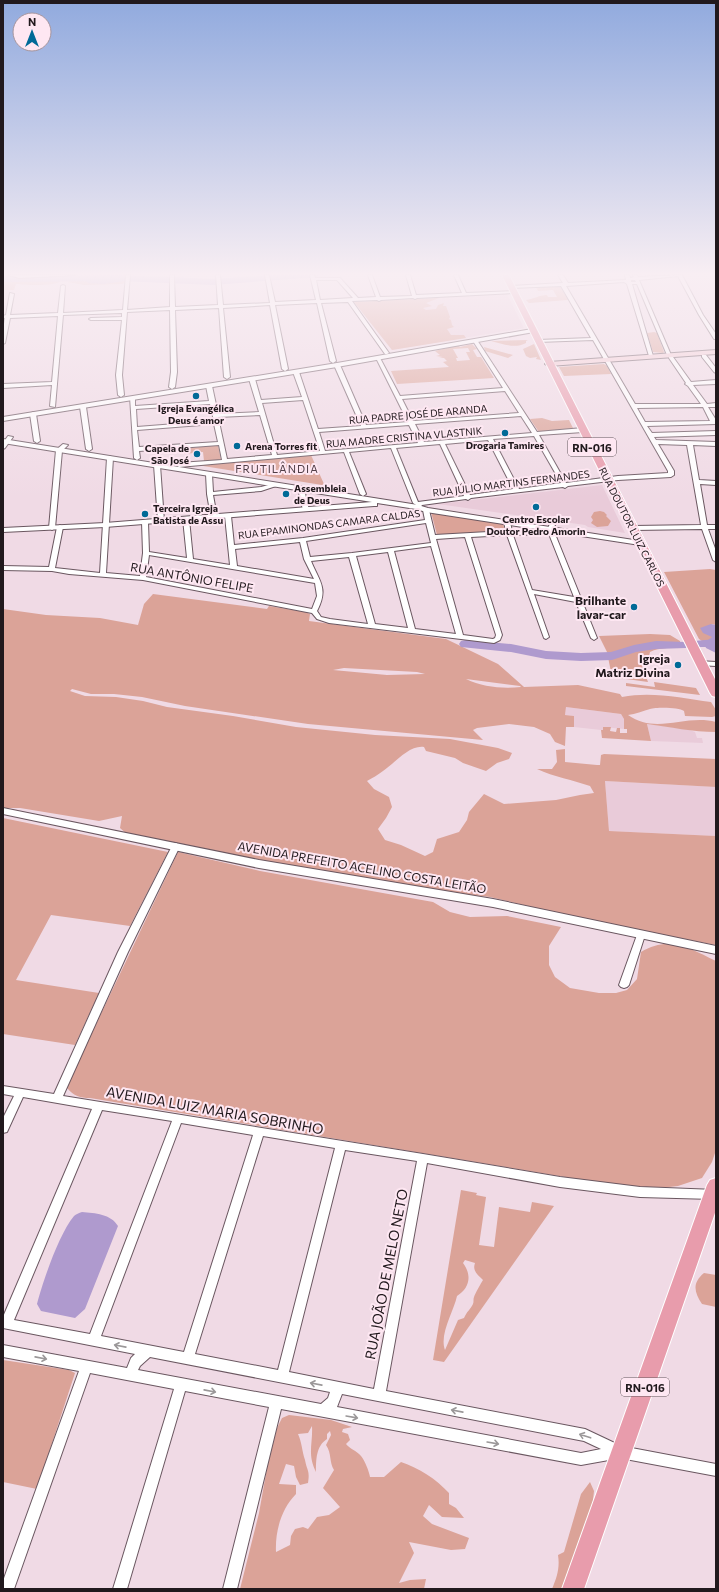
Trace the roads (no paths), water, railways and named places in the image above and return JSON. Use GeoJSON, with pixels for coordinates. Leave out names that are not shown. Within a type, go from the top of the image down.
{"type":"FeatureCollection","features":[{"type":"Feature","properties":{"kind":"main road","name":"RUA DOUTOR LUIZ CARLOS"},"geometry":{"type":"LineString","coordinates":[[542,349],[716,693]]}},
{"type":"Feature","properties":{"kind":"main road"},"geometry":{"type":"LineString","coordinates":[[608,361],[651,356],[704,356],[716,354]]}},
{"type":"Feature","properties":{"kind":"main road"},"geometry":{"type":"LineString","coordinates":[[550,365],[716,354]]}},
{"type":"Feature","properties":{"kind":"main road","name":"RN-016"},"geometry":{"type":"LineString","coordinates":[[573,1589],[620,1452],[631,1425],[714,1189]]}},
{"type":"Feature","properties":{"kind":"street"},"geometry":{"type":"LineString","coordinates":[[53,406],[57,349]]}},
{"type":"Feature","properties":{"kind":"street"},"geometry":{"type":"LineString","coordinates":[[121,395],[119,375],[122,349]]}},
{"type":"Feature","properties":{"kind":"street"},"geometry":{"type":"LineString","coordinates":[[172,387],[174,372],[174,349]]}},
{"type":"Feature","properties":{"kind":"street"},"geometry":{"type":"LineString","coordinates":[[225,349],[227,377]]}},
{"type":"Feature","properties":{"kind":"street"},"geometry":{"type":"LineString","coordinates":[[282,349],[285,369]]}},
{"type":"Feature","properties":{"kind":"street"},"geometry":{"type":"LineString","coordinates":[[331,349],[335,363],[364,427]]}},
{"type":"Feature","properties":{"kind":"street"},"geometry":{"type":"LineString","coordinates":[[384,349],[387,353]]}},
{"type":"Feature","properties":{"kind":"street"},"geometry":{"type":"LineString","coordinates":[[3,414],[121,395],[209,386],[296,372],[313,367],[410,349]]}},
{"type":"Feature","properties":{"kind":"street"},"geometry":{"type":"LineString","coordinates":[[335,363],[378,358],[428,349]]}},
{"type":"Feature","properties":{"kind":"street"},"geometry":{"type":"LineString","coordinates":[[480,349],[536,435],[565,486]]}},
{"type":"Feature","properties":{"kind":"street"},"geometry":{"type":"LineString","coordinates":[[600,349],[635,406],[654,442],[716,444]]}},
{"type":"Feature","properties":{"kind":"street"},"geometry":{"type":"LineString","coordinates":[[649,349],[651,356]]}},
{"type":"Feature","properties":{"kind":"street"},"geometry":{"type":"LineString","coordinates":[[645,424],[714,422],[705,405],[688,384],[670,357],[667,349]]}},
{"type":"Feature","properties":{"kind":"street"},"geometry":{"type":"LineString","coordinates":[[704,356],[716,370]]}},
{"type":"Feature","properties":{"kind":"street"},"geometry":{"type":"LineString","coordinates":[[378,358],[400,398],[422,444]]}},
{"type":"Feature","properties":{"kind":"street"},"geometry":{"type":"LineString","coordinates":[[3,419],[132,398],[142,394],[172,387],[227,377],[285,369],[313,367]]}},
{"type":"Feature","properties":{"kind":"street"},"geometry":{"type":"LineString","coordinates":[[296,372],[323,453]]}},
{"type":"Feature","properties":{"kind":"street"},"geometry":{"type":"LineString","coordinates":[[252,379],[275,457]]}},
{"type":"Feature","properties":{"kind":"street"},"geometry":{"type":"LineString","coordinates":[[688,384],[716,382]]}},
{"type":"Feature","properties":{"kind":"street"},"geometry":{"type":"LineString","coordinates":[[3,386],[54,383]]}},
{"type":"Feature","properties":{"kind":"street"},"geometry":{"type":"LineString","coordinates":[[209,386],[218,422],[225,461]]}},
{"type":"Feature","properties":{"kind":"street"},"geometry":{"type":"LineString","coordinates":[[400,398],[506,389]]}},
{"type":"Feature","properties":{"kind":"street"},"geometry":{"type":"LineString","coordinates":[[132,398],[137,458]]}},
{"type":"Feature","properties":{"kind":"street"},"geometry":{"type":"LineString","coordinates":[[259,402],[305,398]]}},
{"type":"Feature","properties":{"kind":"street"},"geometry":{"type":"LineString","coordinates":[[133,408],[213,402]]}},
{"type":"Feature","properties":{"kind":"street"},"geometry":{"type":"LineString","coordinates":[[635,406],[716,405]]}},
{"type":"Feature","properties":{"kind":"street"},"geometry":{"type":"LineString","coordinates":[[83,407],[89,449]]}},
{"type":"Feature","properties":{"kind":"street"},"geometry":{"type":"LineString","coordinates":[[216,416],[262,413]]}},
{"type":"Feature","properties":{"kind":"street"},"geometry":{"type":"LineString","coordinates":[[33,414],[37,441]]}},
{"type":"Feature","properties":{"kind":"street","name":"RUA PADRE JOSÉ DE ARANDA"},"geometry":{"type":"LineString","coordinates":[[315,431],[522,414]]}},
{"type":"Feature","properties":{"kind":"street"},"geometry":{"type":"LineString","coordinates":[[135,429],[218,422]]}},
{"type":"Feature","properties":{"kind":"street","name":"RUA MADRE CRISTINA VLASTNIK"},"geometry":{"type":"LineString","coordinates":[[179,465],[583,430]]}},
{"type":"Feature","properties":{"kind":"street"},"geometry":{"type":"LineString","coordinates":[[650,435],[716,433]]}},
{"type":"Feature","properties":{"kind":"street"},"geometry":{"type":"LineString","coordinates":[[490,439],[517,491]]}},
{"type":"Feature","properties":{"kind":"street"},"geometry":{"type":"LineString","coordinates":[[5,440],[37,441],[110,458],[179,465],[254,479],[276,485],[386,503]]}},
{"type":"Feature","properties":{"kind":"street"},"geometry":{"type":"LineString","coordinates":[[5,440],[89,449],[209,474],[363,494],[551,529],[637,537],[704,526],[716,527]]}},
{"type":"Feature","properties":{"kind":"street","name":"RUA JÚLIO MARTINS FERNANDES"},"geometry":{"type":"LineString","coordinates":[[418,504],[618,478],[672,475],[654,442]]}},
{"type":"Feature","properties":{"kind":"street"},"geometry":{"type":"LineString","coordinates":[[137,449],[222,443]]}},
{"type":"Feature","properties":{"kind":"street"},"geometry":{"type":"LineString","coordinates":[[442,443],[468,498]]}},
{"type":"Feature","properties":{"kind":"street"},"geometry":{"type":"LineString","coordinates":[[690,444],[698,482],[704,526],[716,560]]}},
{"type":"Feature","properties":{"kind":"street"},"geometry":{"type":"LineString","coordinates":[[52,528],[62,447]]}},
{"type":"Feature","properties":{"kind":"street"},"geometry":{"type":"LineString","coordinates":[[393,447],[418,504],[426,510],[507,520]]}},
{"type":"Feature","properties":{"kind":"street"},"geometry":{"type":"LineString","coordinates":[[346,450],[363,494]]}},
{"type":"Feature","properties":{"kind":"street"},"geometry":{"type":"LineString","coordinates":[[102,574],[104,525],[110,458]]}},
{"type":"Feature","properties":{"kind":"street"},"geometry":{"type":"LineString","coordinates":[[159,463],[161,520]]}},
{"type":"Feature","properties":{"kind":"street"},"geometry":{"type":"LineString","coordinates":[[209,474],[210,494],[214,517]]}},
{"type":"Feature","properties":{"kind":"street"},"geometry":{"type":"LineString","coordinates":[[698,482],[716,483]]}},
{"type":"Feature","properties":{"kind":"street"},"geometry":{"type":"LineString","coordinates":[[210,494],[261,489],[276,485]]}},
{"type":"Feature","properties":{"kind":"street"},"geometry":{"type":"LineString","coordinates":[[301,489],[306,510]]}},
{"type":"Feature","properties":{"kind":"street"},"geometry":{"type":"LineString","coordinates":[[3,530],[104,525],[386,503],[418,504]]}},
{"type":"Feature","properties":{"kind":"street"},"geometry":{"type":"LineString","coordinates":[[426,510],[460,637]]}},
{"type":"Feature","properties":{"kind":"street"},"geometry":{"type":"LineString","coordinates":[[228,516],[234,568]]}},
{"type":"Feature","properties":{"kind":"street"},"geometry":{"type":"LineString","coordinates":[[186,519],[190,561]]}},
{"type":"Feature","properties":{"kind":"street"},"geometry":{"type":"LineString","coordinates":[[507,520],[508,533],[546,637]]}},
{"type":"Feature","properties":{"kind":"street","name":"RUA EPAMINONDAS CAMARA CALDAS"},"geometry":{"type":"LineString","coordinates":[[232,547],[303,540],[429,521]]}},
{"type":"Feature","properties":{"kind":"street"},"geometry":{"type":"LineString","coordinates":[[143,578],[146,553],[145,522]]}},
{"type":"Feature","properties":{"kind":"street"},"geometry":{"type":"LineString","coordinates":[[52,569],[60,527]]}},
{"type":"Feature","properties":{"kind":"street"},"geometry":{"type":"LineString","coordinates":[[307,559],[391,550],[433,540],[551,529]]}},
{"type":"Feature","properties":{"kind":"street"},"geometry":{"type":"LineString","coordinates":[[551,529],[594,638]]}},
{"type":"Feature","properties":{"kind":"street","name":"RUA ANTÔNIO FELIPE"},"geometry":{"type":"LineString","coordinates":[[3,568],[52,569],[143,578],[314,611],[316,615],[323,620],[494,641],[498,639],[499,635],[468,536]]}},
{"type":"Feature","properties":{"kind":"street"},"geometry":{"type":"LineString","coordinates":[[303,540],[307,559],[319,582],[321,593],[320,600],[314,611]]}},
{"type":"Feature","properties":{"kind":"street"},"geometry":{"type":"LineString","coordinates":[[391,550],[412,632]]}},
{"type":"Feature","properties":{"kind":"street"},"geometry":{"type":"LineString","coordinates":[[146,553],[319,582]]}},
{"type":"Feature","properties":{"kind":"street"},"geometry":{"type":"LineString","coordinates":[[352,555],[372,627]]}},
{"type":"Feature","properties":{"kind":"street"},"geometry":{"type":"LineString","coordinates":[[530,591],[546,596],[578,600]]}},
{"type":"Feature","properties":{"kind":"street"},"geometry":{"type":"LineString","coordinates":[[701,663],[716,664]]}},
{"type":"Feature","properties":{"kind":"street","name":"AVENIDA PREFEITO ACELINO COSTA LEITÃO"},"geometry":{"type":"LineString","coordinates":[[3,812],[259,864],[493,903],[716,950]]}},
{"type":"Feature","properties":{"kind":"street"},"geometry":{"type":"LineString","coordinates":[[58,1098],[123,952],[176,846]]}},
{"type":"Feature","properties":{"kind":"street"},"geometry":{"type":"LineString","coordinates":[[624,985],[641,935]]}},
{"type":"Feature","properties":{"kind":"street","name":"AVENIDA LUIZ MARIA SOBRINHO"},"geometry":{"type":"LineString","coordinates":[[3,1090],[423,1158],[560,1182],[640,1192],[714,1189]]}},
{"type":"Feature","properties":{"kind":"street"},"geometry":{"type":"LineString","coordinates":[[3,1129],[20,1093]]}},
{"type":"Feature","properties":{"kind":"street"},"geometry":{"type":"LineString","coordinates":[[99,1105],[4,1324],[585,1435],[620,1452],[716,1470]]}},
{"type":"Feature","properties":{"kind":"street"},"geometry":{"type":"LineString","coordinates":[[94,1341],[178,1118]]}},
{"type":"Feature","properties":{"kind":"street"},"geometry":{"type":"LineString","coordinates":[[188,1359],[259,1132]]}},
{"type":"Feature","properties":{"kind":"street"},"geometry":{"type":"LineString","coordinates":[[282,1377],[342,1145]]}},
{"type":"Feature","properties":{"kind":"street","name":"RUA JOÃO DE MELO NETO"},"geometry":{"type":"LineString","coordinates":[[379,1396],[423,1158]]}},
{"type":"Feature","properties":{"kind":"street"},"geometry":{"type":"LineString","coordinates":[[3,1351],[581,1459],[620,1452]]}},
{"type":"Feature","properties":{"kind":"street"},"geometry":{"type":"LineString","coordinates":[[130,1375],[138,1358],[148,1351]]}},
{"type":"Feature","properties":{"kind":"street"},"geometry":{"type":"LineString","coordinates":[[7,1589],[86,1367]]}},
{"type":"Feature","properties":{"kind":"street"},"geometry":{"type":"LineString","coordinates":[[120,1589],[181,1385]]}},
{"type":"Feature","properties":{"kind":"street"},"geometry":{"type":"LineString","coordinates":[[321,1411],[330,1407],[335,1401],[337,1388]]}},
{"type":"Feature","properties":{"kind":"street"},"geometry":{"type":"LineString","coordinates":[[230,1589],[276,1403]]}},
{"type":"Feature","properties":{"kind":"waterway"},"geometry":{"type":"LineString","coordinates":[[699,644],[716,643]]}},
{"type":"Feature","properties":{"kind":"waterway"},"geometry":{"type":"LineString","coordinates":[[466,644],[511,648],[546,655],[581,657],[612,656],[634,649],[656,645],[681,645]]}},
{"type":"Feature","properties":{"kind":"place","name":"Igreja Evangélica Deus é amor"},"geometry":{"type":"Point","coordinates":[196,396]}},
{"type":"Feature","properties":{"kind":"place","name":"Drogaria Tamires"},"geometry":{"type":"Point","coordinates":[505,433]}},
{"type":"Feature","properties":{"kind":"place","name":"Arena Torres fit"},"geometry":{"type":"Point","coordinates":[237,446]}},
{"type":"Feature","properties":{"kind":"place","name":"Capela de São José"},"geometry":{"type":"Point","coordinates":[197,454]}},
{"type":"Feature","properties":{"kind":"place","name":"Assembleia de Deus"},"geometry":{"type":"Point","coordinates":[286,494]}},
{"type":"Feature","properties":{"kind":"place","name":"Centro Escolar Doutor Pedro Amorin"},"geometry":{"type":"Point","coordinates":[536,507]}},
{"type":"Feature","properties":{"kind":"place","name":"Terceira Igreja Batista de Assu"},"geometry":{"type":"Point","coordinates":[145,514]}},
{"type":"Feature","properties":{"kind":"place","name":"Brilhante lavar-car"},"geometry":{"type":"Point","coordinates":[634,607]}},
{"type":"Feature","properties":{"kind":"place","name":"Igreja Matriz Divina"},"geometry":{"type":"Point","coordinates":[678,665]}},
{"type":"Feature","properties":{"kind":"district","name":"FRUTILÂNDIA"},"geometry":{"type":"Point","coordinates":[277,468]}}]}
